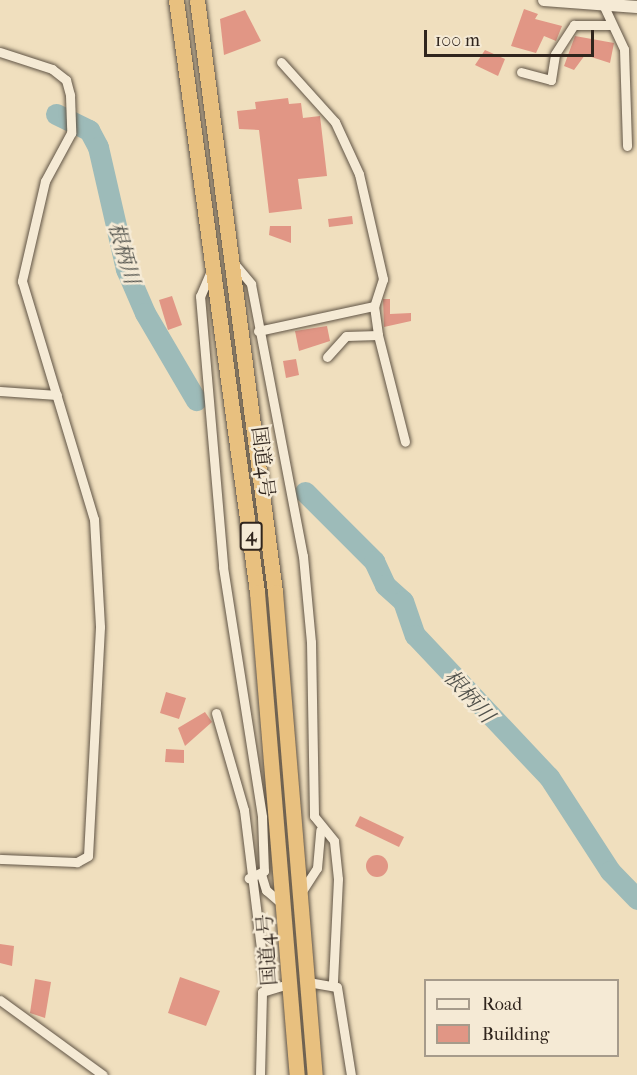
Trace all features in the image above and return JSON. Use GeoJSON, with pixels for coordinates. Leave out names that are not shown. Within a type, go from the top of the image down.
{"type":"FeatureCollection","features":[{"type":"Feature","properties":{"kind":"highway","name":"国道4号"},"geometry":{"type":"LineString","coordinates":[[176,0],[215,264],[259,604],[297,1075]]}},
{"type":"Feature","properties":{"kind":"highway","name":"国道4号"},"geometry":{"type":"LineString","coordinates":[[196,0],[275,592],[302,891],[315,1075]]}},
{"type":"Feature","properties":{"kind":"street"},"geometry":{"type":"LineString","coordinates":[[544,0],[637,7]]}},
{"type":"Feature","properties":{"kind":"street"},"geometry":{"type":"LineString","coordinates":[[605,5],[611,26],[624,49],[627,146]]}},
{"type":"Feature","properties":{"kind":"street"},"geometry":{"type":"LineString","coordinates":[[521,72],[551,80],[555,54],[574,25],[611,26]]}},
{"type":"Feature","properties":{"kind":"street"},"geometry":{"type":"LineString","coordinates":[[0,52],[52,69],[66,80],[70,96],[71,133],[45,182],[22,268],[24,295],[94,519],[100,561],[88,856],[77,862],[0,859]]}},
{"type":"Feature","properties":{"kind":"street"},"geometry":{"type":"LineString","coordinates":[[281,62],[335,122],[359,174],[382,279],[374,306],[378,335],[405,442]]}},
{"type":"Feature","properties":{"kind":"street"},"geometry":{"type":"LineString","coordinates":[[231,260],[251,284],[305,572],[314,816],[320,830],[334,842],[338,879],[333,983],[351,1075]]}},
{"type":"Feature","properties":{"kind":"street"},"geometry":{"type":"LineString","coordinates":[[215,264],[200,296],[227,609],[262,817],[261,874],[266,890],[285,906]]}},
{"type":"Feature","properties":{"kind":"street"},"geometry":{"type":"LineString","coordinates":[[258,331],[374,306]]}},
{"type":"Feature","properties":{"kind":"street"},"geometry":{"type":"LineString","coordinates":[[327,357],[346,336],[378,335]]}},
{"type":"Feature","properties":{"kind":"street"},"geometry":{"type":"LineString","coordinates":[[0,391],[57,395]]}},
{"type":"Feature","properties":{"kind":"street"},"geometry":{"type":"LineString","coordinates":[[216,713],[244,810],[249,878],[266,988],[261,998],[260,1075]]}},
{"type":"Feature","properties":{"kind":"street"},"geometry":{"type":"LineString","coordinates":[[302,891],[316,868],[320,830]]}},
{"type":"Feature","properties":{"kind":"street"},"geometry":{"type":"LineString","coordinates":[[249,878],[261,874]]}},
{"type":"Feature","properties":{"kind":"street"},"geometry":{"type":"LineString","coordinates":[[308,982],[333,983]]}},
{"type":"Feature","properties":{"kind":"street"},"geometry":{"type":"LineString","coordinates":[[266,988],[291,983]]}},
{"type":"Feature","properties":{"kind":"street"},"geometry":{"type":"LineString","coordinates":[[0,1000],[104,1075]]}},
{"type":"Feature","properties":{"kind":"building"},"geometry":{"type":"Polygon","coordinates":[[[524,9],[538,14],[535,19],[562,26],[556,41],[544,36],[536,53],[511,46],[524,9]]]}},
{"type":"Feature","properties":{"kind":"building"},"geometry":{"type":"Polygon","coordinates":[[[245,10],[261,41],[224,55],[220,19],[245,10]]]}},
{"type":"Feature","properties":{"kind":"building"},"geometry":{"type":"Polygon","coordinates":[[[575,36],[614,43],[610,63],[585,55],[574,70],[564,66],[575,36]]]}},
{"type":"Feature","properties":{"kind":"building"},"geometry":{"type":"Polygon","coordinates":[[[485,50],[505,59],[498,76],[475,65],[485,50]]]}},
{"type":"Feature","properties":{"kind":"building"},"geometry":{"type":"Polygon","coordinates":[[[288,98],[289,104],[301,103],[303,118],[320,116],[327,176],[298,179],[302,209],[269,213],[259,130],[239,129],[237,111],[256,109],[255,102],[288,98]]]}},
{"type":"Feature","properties":{"kind":"building"},"geometry":{"type":"Polygon","coordinates":[[[352,216],[353,224],[329,227],[328,219],[352,216]]]}},
{"type":"Feature","properties":{"kind":"building"},"geometry":{"type":"Polygon","coordinates":[[[270,226],[291,226],[291,243],[269,235],[270,226]]]}},
{"type":"Feature","properties":{"kind":"building"},"geometry":{"type":"Polygon","coordinates":[[[172,296],[182,325],[168,330],[159,300],[172,296]]]}},
{"type":"Feature","properties":{"kind":"building"},"geometry":{"type":"Polygon","coordinates":[[[383,299],[390,299],[390,314],[411,313],[411,321],[384,327],[383,299]]]}},
{"type":"Feature","properties":{"kind":"building"},"geometry":{"type":"Polygon","coordinates":[[[327,326],[330,341],[299,351],[295,331],[327,326]]]}},
{"type":"Feature","properties":{"kind":"building"},"geometry":{"type":"Polygon","coordinates":[[[296,359],[299,375],[286,378],[283,361],[296,359]]]}},
{"type":"Feature","properties":{"kind":"building"},"geometry":{"type":"Polygon","coordinates":[[[166,692],[186,698],[179,719],[160,713],[166,692]]]}},
{"type":"Feature","properties":{"kind":"building"},"geometry":{"type":"Polygon","coordinates":[[[205,712],[212,722],[185,746],[178,728],[205,712]]]}},
{"type":"Feature","properties":{"kind":"building"},"geometry":{"type":"Polygon","coordinates":[[[166,749],[184,750],[184,763],[165,762],[166,749]]]}},
{"type":"Feature","properties":{"kind":"building"},"geometry":{"type":"Polygon","coordinates":[[[360,816],[404,837],[399,847],[355,826],[360,816]]]}},
{"type":"Feature","properties":{"kind":"building"},"geometry":{"type":"Polygon","coordinates":[[[377,855],[385,858],[388,866],[385,874],[377,877],[369,874],[366,866],[369,858],[377,855]]]}},
{"type":"Feature","properties":{"kind":"building"},"geometry":{"type":"Polygon","coordinates":[[[0,944],[14,946],[12,966],[0,963],[0,944]]]}},
{"type":"Feature","properties":{"kind":"building"},"geometry":{"type":"Polygon","coordinates":[[[180,977],[220,991],[206,1026],[168,1013],[180,977]]]}},
{"type":"Feature","properties":{"kind":"building"},"geometry":{"type":"Polygon","coordinates":[[[35,979],[51,982],[45,1018],[30,1013],[35,979]]]}},
{"type":"Feature","properties":{"kind":"waterway","name":"根柄川"},"geometry":{"type":"LineString","coordinates":[[56,114],[89,130],[98,147],[126,269],[145,313],[196,400]]}},
{"type":"Feature","properties":{"kind":"waterway","name":"根柄川"},"geometry":{"type":"LineString","coordinates":[[305,492],[374,561],[385,585],[403,601],[415,635],[549,777],[610,871],[637,899]]}}]}
